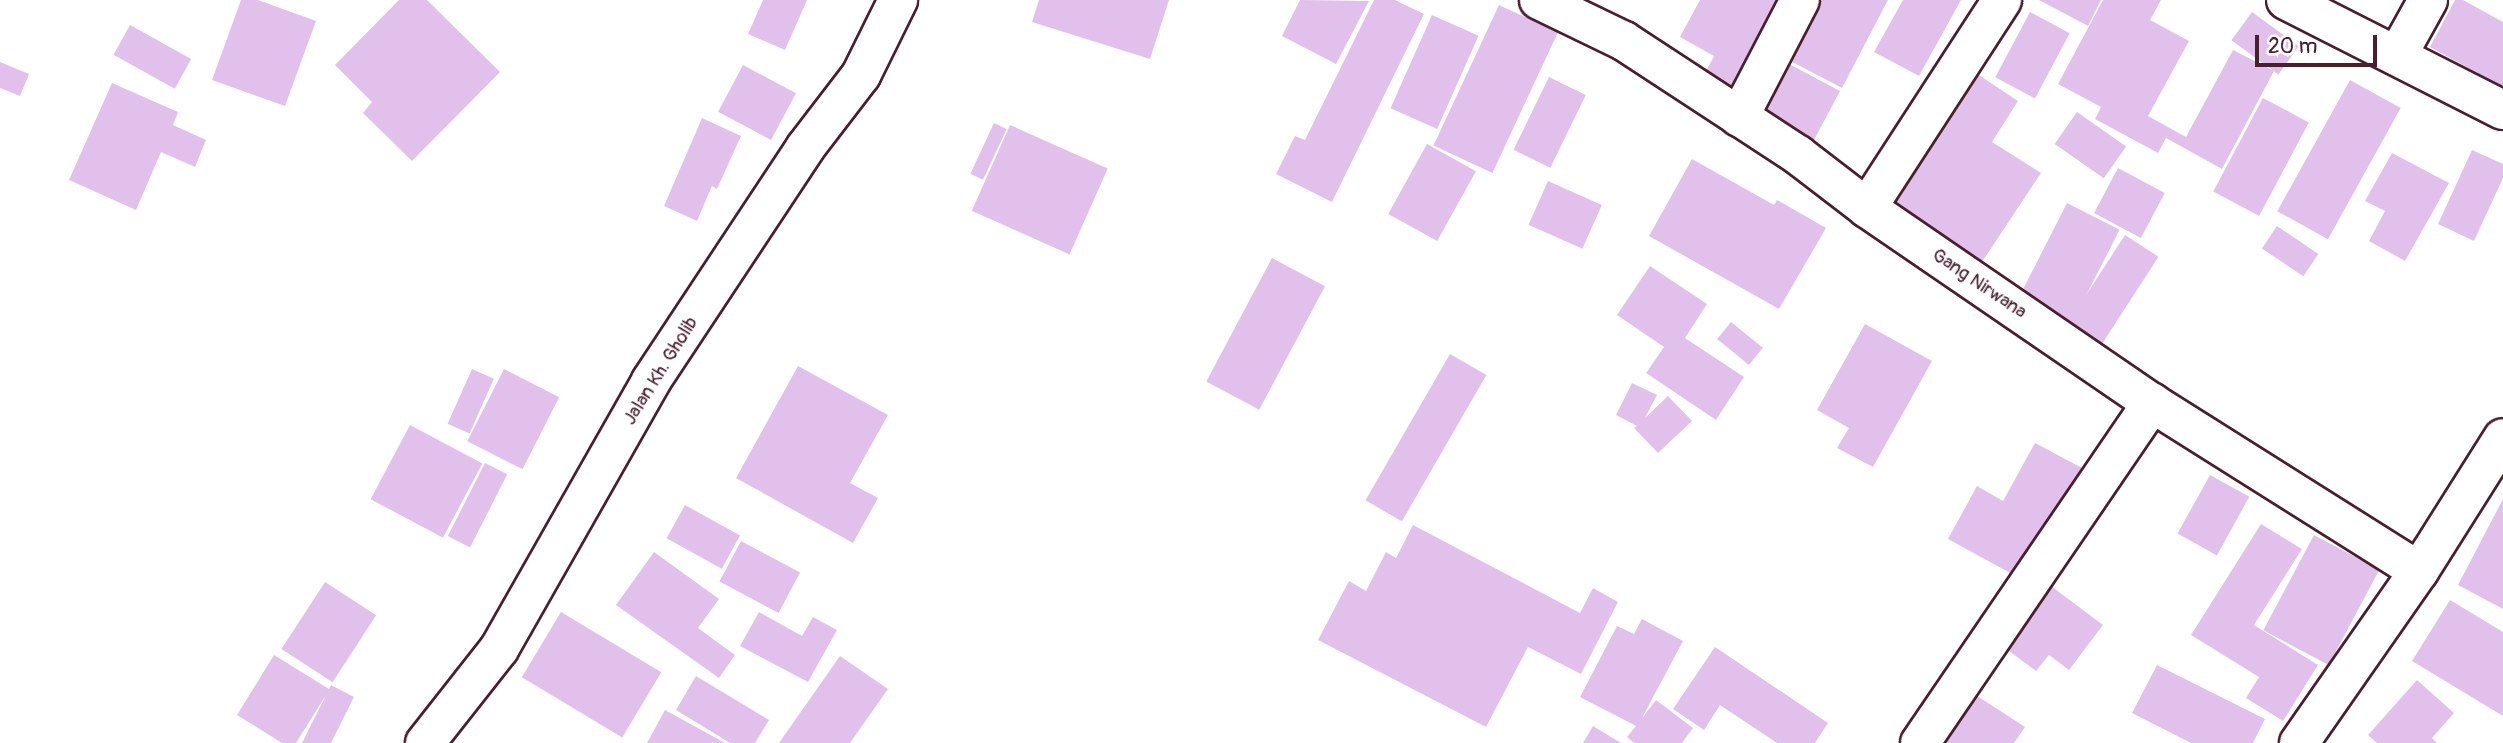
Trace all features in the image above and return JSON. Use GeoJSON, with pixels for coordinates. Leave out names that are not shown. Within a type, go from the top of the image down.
{"type":"FeatureCollection","features":[{"type":"Feature","properties":{"kind":"street","name":"Jalan Kh. Gholib"},"geometry":{"type":"LineString","coordinates":[[425,743],[499,649],[652,381],[805,148],[861,75],[898,0]]}},
{"type":"Feature","properties":{"kind":"street","name":"Gang Nirwana"},"geometry":{"type":"LineString","coordinates":[[1539,0],[1624,41],[1798,155],[1867,208],[2152,403],[2419,571]]}},
{"type":"Feature","properties":{"kind":"street"},"geometry":{"type":"LineString","coordinates":[[1739,117],[1800,0]]}},
{"type":"Feature","properties":{"kind":"street"},"geometry":{"type":"LineString","coordinates":[[1867,208],[2002,0]]}},
{"type":"Feature","properties":{"kind":"street"},"geometry":{"type":"LineString","coordinates":[[2286,0],[2503,110]]}},
{"type":"Feature","properties":{"kind":"street"},"geometry":{"type":"LineString","coordinates":[[2397,56],[2428,0]]}},
{"type":"Feature","properties":{"kind":"street"},"geometry":{"type":"LineString","coordinates":[[1920,743],[2152,403]]}},
{"type":"Feature","properties":{"kind":"street"},"geometry":{"type":"LineString","coordinates":[[2299,743],[2419,571],[2503,438]]}},
{"type":"Feature","properties":{"kind":"building"},"geometry":{"type":"Polygon","coordinates":[[[241,0],[258,0],[316,21],[285,106],[212,80],[241,0]]]}},
{"type":"Feature","properties":{"kind":"building"},"geometry":{"type":"Polygon","coordinates":[[[399,0],[427,0],[500,72],[412,161],[363,113],[372,102],[335,65],[399,0]]]}},
{"type":"Feature","properties":{"kind":"building"},"geometry":{"type":"Polygon","coordinates":[[[763,0],[807,0],[785,50],[748,34],[763,0]]]}},
{"type":"Feature","properties":{"kind":"building"},"geometry":{"type":"Polygon","coordinates":[[[1039,0],[1169,0],[1150,59],[1032,22],[1039,0]]]}},
{"type":"Feature","properties":{"kind":"building"},"geometry":{"type":"Polygon","coordinates":[[[1300,0],[1369,1],[1336,64],[1282,36],[1300,0]]]}},
{"type":"Feature","properties":{"kind":"building"},"geometry":{"type":"Polygon","coordinates":[[[1374,0],[1395,0],[1424,14],[1332,202],[1276,174],[1295,136],[1305,140],[1374,0]]]}},
{"type":"Feature","properties":{"kind":"building"},"geometry":{"type":"Polygon","coordinates":[[[1700,0],[1787,0],[1738,98],[1702,79],[1714,56],[1680,37],[1700,0]]]}},
{"type":"Feature","properties":{"kind":"building"},"geometry":{"type":"Polygon","coordinates":[[[1808,0],[1888,0],[1842,88],[1779,55],[1808,0]]]}},
{"type":"Feature","properties":{"kind":"building"},"geometry":{"type":"Polygon","coordinates":[[[1903,0],[1961,0],[1919,76],[1874,52],[1903,0]]]}},
{"type":"Feature","properties":{"kind":"building"},"geometry":{"type":"Polygon","coordinates":[[[2039,0],[2101,0],[2088,26],[2039,0]]]}},
{"type":"Feature","properties":{"kind":"building"},"geometry":{"type":"Polygon","coordinates":[[[2103,0],[2161,0],[2150,20],[2189,41],[2148,116],[2186,137],[2233,50],[2274,71],[2222,169],[2166,138],[2158,153],[2095,119],[2101,107],[2058,84],[2103,0]]]}},
{"type":"Feature","properties":{"kind":"building"},"geometry":{"type":"Polygon","coordinates":[[[2455,0],[2463,0],[2503,22],[2503,87],[2430,47],[2455,0]]]}},
{"type":"Feature","properties":{"kind":"building"},"geometry":{"type":"Polygon","coordinates":[[[1499,5],[1558,32],[1492,173],[1433,145],[1499,5]]]}},
{"type":"Feature","properties":{"kind":"building"},"geometry":{"type":"Polygon","coordinates":[[[2030,12],[2070,33],[2035,98],[1995,77],[2030,12]]]}},
{"type":"Feature","properties":{"kind":"building"},"geometry":{"type":"Polygon","coordinates":[[[2252,12],[2299,46],[2278,74],[2231,40],[2252,12]]]}},
{"type":"Feature","properties":{"kind":"building"},"geometry":{"type":"Polygon","coordinates":[[[1432,15],[1479,36],[1437,129],[1391,108],[1432,15]]]}},
{"type":"Feature","properties":{"kind":"building"},"geometry":{"type":"Polygon","coordinates":[[[130,25],[191,59],[175,89],[114,55],[130,25]]]}},
{"type":"Feature","properties":{"kind":"building"},"geometry":{"type":"Polygon","coordinates":[[[1780,59],[1840,91],[1810,147],[1750,116],[1780,59]]]}},
{"type":"Feature","properties":{"kind":"building"},"geometry":{"type":"Polygon","coordinates":[[[0,62],[29,74],[20,96],[0,88],[0,62]]]}},
{"type":"Feature","properties":{"kind":"building"},"geometry":{"type":"Polygon","coordinates":[[[743,65],[796,93],[771,140],[718,112],[743,65]]]}},
{"type":"Feature","properties":{"kind":"building"},"geometry":{"type":"Polygon","coordinates":[[[1968,68],[2018,101],[1992,142],[2041,173],[1982,262],[1884,198],[1968,68]]]}},
{"type":"Feature","properties":{"kind":"building"},"geometry":{"type":"Polygon","coordinates":[[[1549,77],[1586,95],[1550,168],[1513,150],[1549,77]]]}},
{"type":"Feature","properties":{"kind":"building"},"geometry":{"type":"Polygon","coordinates":[[[2350,80],[2401,108],[2328,239],[2277,211],[2350,80]]]}},
{"type":"Feature","properties":{"kind":"building"},"geometry":{"type":"Polygon","coordinates":[[[112,83],[178,112],[173,125],[206,140],[195,167],[161,152],[136,210],[69,180],[112,83]]]}},
{"type":"Feature","properties":{"kind":"building"},"geometry":{"type":"Polygon","coordinates":[[[2263,98],[2309,122],[2259,216],[2213,192],[2263,98]]]}},
{"type":"Feature","properties":{"kind":"building"},"geometry":{"type":"Polygon","coordinates":[[[2077,112],[2126,146],[2104,178],[2055,144],[2077,112]]]}},
{"type":"Feature","properties":{"kind":"building"},"geometry":{"type":"Polygon","coordinates":[[[702,118],[741,136],[717,189],[712,186],[697,221],[664,206],[702,118]]]}},
{"type":"Feature","properties":{"kind":"building"},"geometry":{"type":"Polygon","coordinates":[[[994,123],[1007,129],[983,180],[970,174],[994,123]]]}},
{"type":"Feature","properties":{"kind":"building"},"geometry":{"type":"Polygon","coordinates":[[[1010,125],[1108,169],[1070,254],[972,211],[1010,125]]]}},
{"type":"Feature","properties":{"kind":"building"},"geometry":{"type":"Polygon","coordinates":[[[1427,144],[1476,171],[1437,241],[1388,214],[1427,144]]]}},
{"type":"Feature","properties":{"kind":"building"},"geometry":{"type":"Polygon","coordinates":[[[2472,150],[2503,164],[2503,178],[2474,241],[2438,224],[2472,150]]]}},
{"type":"Feature","properties":{"kind":"building"},"geometry":{"type":"Polygon","coordinates":[[[2392,153],[2449,183],[2405,261],[2369,241],[2385,211],[2365,201],[2392,153]]]}},
{"type":"Feature","properties":{"kind":"building"},"geometry":{"type":"Polygon","coordinates":[[[1692,159],[1774,205],[1777,200],[1826,228],[1779,309],[1649,236],[1692,159]]]}},
{"type":"Feature","properties":{"kind":"building"},"geometry":{"type":"Polygon","coordinates":[[[2118,168],[2165,193],[2141,238],[2094,213],[2118,168]]]}},
{"type":"Feature","properties":{"kind":"building"},"geometry":{"type":"Polygon","coordinates":[[[1548,181],[1602,205],[1582,249],[1528,225],[1548,181]]]}},
{"type":"Feature","properties":{"kind":"building"},"geometry":{"type":"Polygon","coordinates":[[[2067,203],[2120,230],[2068,331],[2015,305],[2067,203]]]}},
{"type":"Feature","properties":{"kind":"building"},"geometry":{"type":"Polygon","coordinates":[[[2277,226],[2318,254],[2303,276],[2262,248],[2277,226]]]}},
{"type":"Feature","properties":{"kind":"building"},"geometry":{"type":"Polygon","coordinates":[[[2125,235],[2159,257],[2098,351],[2064,329],[2125,235]]]}},
{"type":"Feature","properties":{"kind":"building"},"geometry":{"type":"Polygon","coordinates":[[[1272,258],[1325,286],[1259,410],[1206,382],[1272,258]]]}},
{"type":"Feature","properties":{"kind":"building"},"geometry":{"type":"Polygon","coordinates":[[[1650,266],[1707,304],[1685,338],[1744,377],[1716,420],[1646,373],[1664,347],[1617,315],[1650,266]]]}},
{"type":"Feature","properties":{"kind":"building"},"geometry":{"type":"Polygon","coordinates":[[[1731,322],[1763,348],[1749,365],[1717,339],[1731,322]]]}},
{"type":"Feature","properties":{"kind":"building"},"geometry":{"type":"Polygon","coordinates":[[[1865,324],[1932,361],[1873,467],[1837,448],[1849,428],[1817,410],[1865,324]]]}},
{"type":"Feature","properties":{"kind":"building"},"geometry":{"type":"Polygon","coordinates":[[[1450,354],[1486,375],[1402,521],[1366,500],[1450,354]]]}},
{"type":"Feature","properties":{"kind":"building"},"geometry":{"type":"Polygon","coordinates":[[[798,366],[888,415],[850,483],[878,498],[853,543],[736,478],[798,366]]]}},
{"type":"Feature","properties":{"kind":"building"},"geometry":{"type":"Polygon","coordinates":[[[472,369],[494,379],[470,434],[448,424],[472,369]]]}},
{"type":"Feature","properties":{"kind":"building"},"geometry":{"type":"Polygon","coordinates":[[[504,369],[559,397],[522,469],[467,441],[504,369]]]}},
{"type":"Feature","properties":{"kind":"building"},"geometry":{"type":"Polygon","coordinates":[[[1632,383],[1657,395],[1645,418],[1668,396],[1692,421],[1658,453],[1634,428],[1637,426],[1616,415],[1632,383]]]}},
{"type":"Feature","properties":{"kind":"building"},"geometry":{"type":"Polygon","coordinates":[[[410,425],[482,463],[443,538],[371,499],[410,425]]]}},
{"type":"Feature","properties":{"kind":"building"},"geometry":{"type":"Polygon","coordinates":[[[2035,443],[2084,469],[2023,580],[1948,539],[1977,486],[2003,501],[2035,443]]]}},
{"type":"Feature","properties":{"kind":"building"},"geometry":{"type":"Polygon","coordinates":[[[485,463],[507,474],[470,547],[448,536],[485,463]]]}},
{"type":"Feature","properties":{"kind":"building"},"geometry":{"type":"Polygon","coordinates":[[[2210,475],[2249,497],[2217,555],[2178,534],[2210,475]]]}},
{"type":"Feature","properties":{"kind":"building"},"geometry":{"type":"Polygon","coordinates":[[[2503,499],[2503,609],[2458,585],[2503,499]]]}},
{"type":"Feature","properties":{"kind":"building"},"geometry":{"type":"Polygon","coordinates":[[[685,505],[740,536],[722,569],[667,538],[685,505]]]}},
{"type":"Feature","properties":{"kind":"building"},"geometry":{"type":"Polygon","coordinates":[[[2261,524],[2302,549],[2254,625],[2318,665],[2283,721],[2246,698],[2259,677],[2191,635],[2261,524]]]}},
{"type":"Feature","properties":{"kind":"building"},"geometry":{"type":"Polygon","coordinates":[[[1413,525],[1580,613],[1593,588],[1618,602],[1581,674],[1528,647],[1486,727],[1318,640],[1349,581],[1366,591],[1386,552],[1396,558],[1413,525]]]}},
{"type":"Feature","properties":{"kind":"building"},"geometry":{"type":"Polygon","coordinates":[[[2314,535],[2379,570],[2329,665],[2263,630],[2314,535]]]}},
{"type":"Feature","properties":{"kind":"building"},"geometry":{"type":"Polygon","coordinates":[[[741,541],[800,572],[779,613],[719,582],[741,541]]]}},
{"type":"Feature","properties":{"kind":"building"},"geometry":{"type":"Polygon","coordinates":[[[654,552],[719,599],[698,628],[735,655],[719,678],[616,605],[654,552]]]}},
{"type":"Feature","properties":{"kind":"building"},"geometry":{"type":"Polygon","coordinates":[[[325,582],[376,615],[333,682],[281,649],[325,582]]]}},
{"type":"Feature","properties":{"kind":"building"},"geometry":{"type":"Polygon","coordinates":[[[2051,586],[2103,625],[2069,670],[2049,655],[2036,671],[2005,648],[2051,586]]]}},
{"type":"Feature","properties":{"kind":"building"},"geometry":{"type":"Polygon","coordinates":[[[2450,600],[2503,632],[2503,716],[2412,661],[2450,600]]]}},
{"type":"Feature","properties":{"kind":"building"},"geometry":{"type":"Polygon","coordinates":[[[561,612],[661,672],[622,737],[522,677],[561,612]]]}},
{"type":"Feature","properties":{"kind":"building"},"geometry":{"type":"Polygon","coordinates":[[[759,612],[802,636],[813,617],[837,630],[808,682],[740,646],[759,612]]]}},
{"type":"Feature","properties":{"kind":"building"},"geometry":{"type":"Polygon","coordinates":[[[1642,619],[1683,641],[1642,718],[1656,700],[1693,728],[1682,743],[1634,743],[1627,737],[1636,726],[1580,697],[1617,626],[1634,634],[1642,619]]]}},
{"type":"Feature","properties":{"kind":"building"},"geometry":{"type":"Polygon","coordinates":[[[1715,647],[1828,723],[1815,743],[1777,743],[1720,705],[1704,730],[1673,709],[1715,647]]]}},
{"type":"Feature","properties":{"kind":"building"},"geometry":{"type":"Polygon","coordinates":[[[274,655],[329,689],[331,685],[354,697],[331,743],[302,743],[326,695],[296,743],[282,743],[237,715],[274,655]]]}},
{"type":"Feature","properties":{"kind":"building"},"geometry":{"type":"Polygon","coordinates":[[[840,656],[888,689],[850,743],[779,743],[840,656]]]}},
{"type":"Feature","properties":{"kind":"building"},"geometry":{"type":"Polygon","coordinates":[[[2157,665],[2265,719],[2253,743],[2191,743],[2132,713],[2157,665]]]}},
{"type":"Feature","properties":{"kind":"building"},"geometry":{"type":"Polygon","coordinates":[[[696,676],[769,720],[755,743],[730,743],[676,710],[696,676]]]}},
{"type":"Feature","properties":{"kind":"building"},"geometry":{"type":"Polygon","coordinates":[[[2417,680],[2454,713],[2432,738],[2437,743],[2377,743],[2368,735],[2417,680]]]}},
{"type":"Feature","properties":{"kind":"building"},"geometry":{"type":"Polygon","coordinates":[[[1968,690],[2025,727],[2014,743],[1933,743],[1968,690]]]}},
{"type":"Feature","properties":{"kind":"building"},"geometry":{"type":"Polygon","coordinates":[[[665,710],[725,743],[647,743],[665,710]]]}},
{"type":"Feature","properties":{"kind":"building"},"geometry":{"type":"Polygon","coordinates":[[[1593,726],[1621,743],[1583,743],[1593,726]]]}}]}
